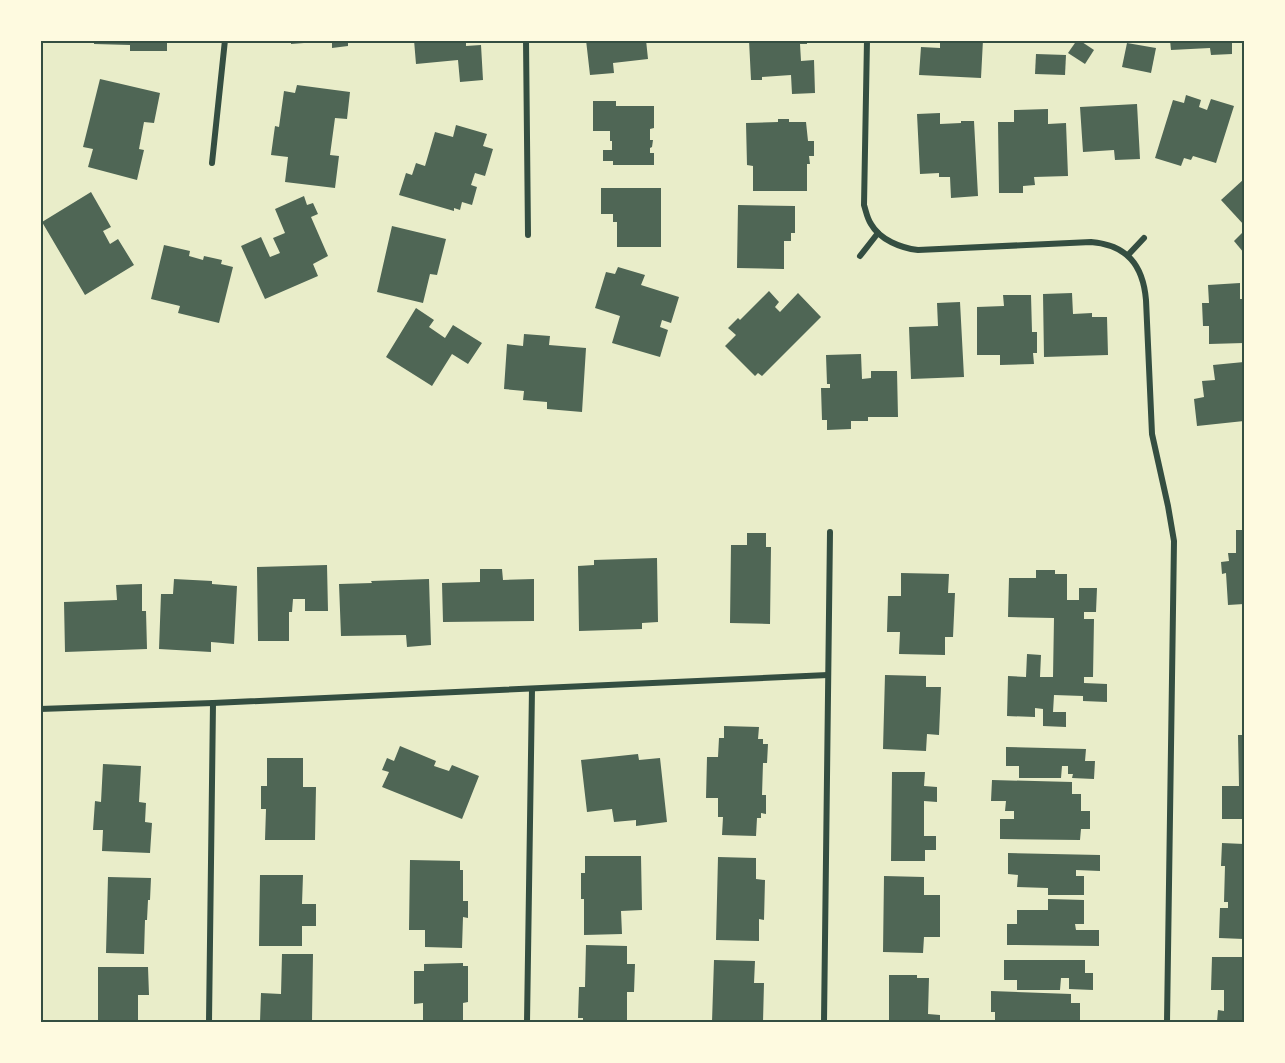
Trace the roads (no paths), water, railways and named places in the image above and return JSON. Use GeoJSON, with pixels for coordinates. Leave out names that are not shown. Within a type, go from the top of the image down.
{"type":"FeatureCollection","features":[{"type":"Feature","properties":{"kind":"street"},"geometry":{"type":"LineString","coordinates":[[212,163],[225,40]]}},
{"type":"Feature","properties":{"kind":"street"},"geometry":{"type":"LineString","coordinates":[[526,40],[528,235]]}},
{"type":"Feature","properties":{"kind":"street"},"geometry":{"type":"LineString","coordinates":[[867,40],[864,205],[871,225],[878,233],[897,245],[918,250],[1091,242],[1110,245],[1128,255],[1135,262],[1145,289],[1152,434],[1174,541],[1167,1023]]}},
{"type":"Feature","properties":{"kind":"street"},"geometry":{"type":"LineString","coordinates":[[860,256],[878,233]]}},
{"type":"Feature","properties":{"kind":"street"},"geometry":{"type":"LineString","coordinates":[[1128,255],[1144,238]]}},
{"type":"Feature","properties":{"kind":"street"},"geometry":{"type":"LineString","coordinates":[[824,1023],[830,532]]}},
{"type":"Feature","properties":{"kind":"street"},"geometry":{"type":"LineString","coordinates":[[40,709],[828,675]]}},
{"type":"Feature","properties":{"kind":"street"},"geometry":{"type":"LineString","coordinates":[[527,1023],[532,689]]}},
{"type":"Feature","properties":{"kind":"street"},"geometry":{"type":"LineString","coordinates":[[209,1023],[213,703]]}}]}
